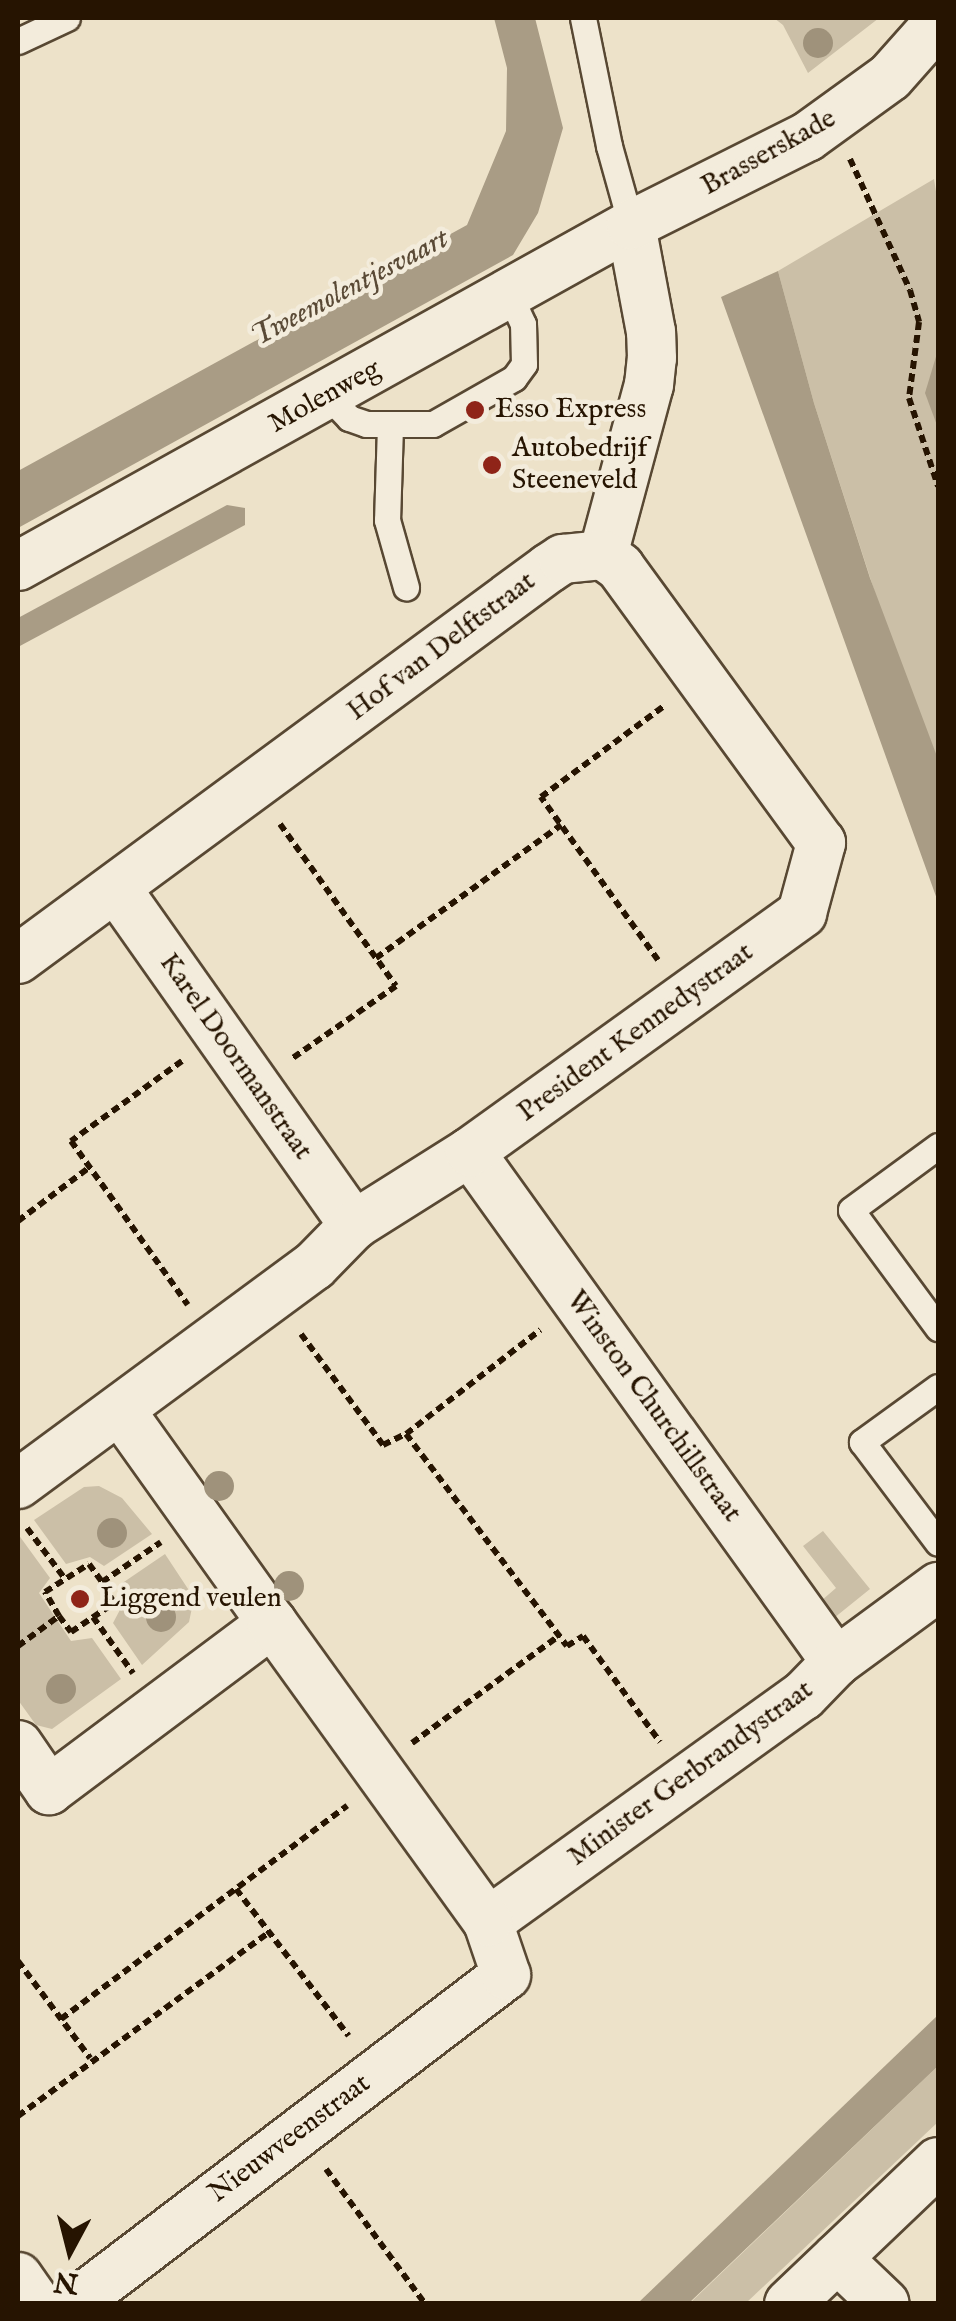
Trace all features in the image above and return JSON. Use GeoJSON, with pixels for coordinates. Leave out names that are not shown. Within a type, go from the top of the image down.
{"type":"FeatureCollection","features":[{"type":"Feature","properties":{"kind":"street","name":"Brasserskade"},"geometry":{"type":"LineString","coordinates":[[631,226],[807,137],[890,76],[938,22]]}},
{"type":"Feature","properties":{"kind":"street","name":"Molenweg"},"geometry":{"type":"LineString","coordinates":[[18,566],[631,226]]}},
{"type":"Feature","properties":{"kind":"street"},"geometry":{"type":"LineString","coordinates":[[603,555],[649,385],[652,358],[652,332],[631,226]]}},
{"type":"Feature","properties":{"kind":"street","name":"President Kennedystraat"},"geometry":{"type":"LineString","coordinates":[[20,1502],[120,1411],[314,1266],[354,1225],[470,1152],[802,912],[821,842],[620,567],[603,555]]}},
{"type":"Feature","properties":{"kind":"street","name":"Hof van Delftstraat"},"geometry":{"type":"LineString","coordinates":[[18,960],[549,568],[578,556],[603,555]]}},
{"type":"Feature","properties":{"kind":"street","name":"Karel Doormanstraat"},"geometry":{"type":"LineString","coordinates":[[116,888],[354,1225]]}},
{"type":"Feature","properties":{"kind":"street","name":"Winston Churchillstraat"},"geometry":{"type":"LineString","coordinates":[[470,1152],[836,1662]]}},
{"type":"Feature","properties":{"kind":"street"},"geometry":{"type":"LineString","coordinates":[[120,1411],[272,1624],[396,1763],[488,1922]]}},
{"type":"Feature","properties":{"kind":"street","name":"Minister Gerbrandystraat"},"geometry":{"type":"LineString","coordinates":[[488,1922],[803,1696],[836,1662],[938,1587]]}},
{"type":"Feature","properties":{"kind":"street"},"geometry":{"type":"LineString","coordinates":[[18,1745],[33,1802],[272,1624]]}},
{"type":"Feature","properties":{"kind":"street","name":"Nieuwveenstraat"},"geometry":{"type":"LineString","coordinates":[[74,2304],[506,1975],[488,1922]]}},
{"type":"Feature","properties":{"kind":"street"},"geometry":{"type":"LineString","coordinates":[[790,2304],[938,2162]]}},
{"type":"Feature","properties":{"kind":"street"},"geometry":{"type":"LineString","coordinates":[[836,2258],[885,2304]]}},
{"type":"Feature","properties":{"kind":"street"},"geometry":{"type":"LineString","coordinates":[[18,2277],[37,2304]]}},
{"type":"Feature","properties":{"kind":"lane"},"geometry":{"type":"LineString","coordinates":[[18,41],[67,18]]}},
{"type":"Feature","properties":{"kind":"lane"},"geometry":{"type":"LineString","coordinates":[[582,18],[609,146],[631,226]]}},
{"type":"Feature","properties":{"kind":"lane"},"geometry":{"type":"LineString","coordinates":[[327,396],[349,418],[390,426],[433,424],[514,378],[524,364],[523,324],[510,296]]}},
{"type":"Feature","properties":{"kind":"lane"},"geometry":{"type":"LineString","coordinates":[[390,426],[387,520],[406,587]]}},
{"type":"Feature","properties":{"kind":"lane"},"geometry":{"type":"LineString","coordinates":[[938,1146],[851,1210],[938,1328]]}},
{"type":"Feature","properties":{"kind":"lane"},"geometry":{"type":"LineString","coordinates":[[938,1387],[862,1442],[938,1543]]}},
{"type":"Feature","properties":{"kind":"path"},"geometry":{"type":"LineString","coordinates":[[847,154],[910,290],[919,322],[909,398],[938,486]]}},
{"type":"Feature","properties":{"kind":"path"},"geometry":{"type":"LineString","coordinates":[[685,997],[542,797],[702,678]]}},
{"type":"Feature","properties":{"kind":"path"},"geometry":{"type":"LineString","coordinates":[[254,786],[396,986],[255,1084]]}},
{"type":"Feature","properties":{"kind":"path"},"geometry":{"type":"LineString","coordinates":[[376,958],[562,826]]}},
{"type":"Feature","properties":{"kind":"path"},"geometry":{"type":"LineString","coordinates":[[214,1341],[71,1141],[219,1034]]}},
{"type":"Feature","properties":{"kind":"path"},"geometry":{"type":"LineString","coordinates":[[18,1221],[90,1167]]}},
{"type":"Feature","properties":{"kind":"path"},"geometry":{"type":"LineString","coordinates":[[273,1297],[383,1444],[406,1434],[578,1301]]}},
{"type":"Feature","properties":{"kind":"path"},"geometry":{"type":"LineString","coordinates":[[406,1434],[567,1646],[583,1636],[687,1780]]}},
{"type":"Feature","properties":{"kind":"path"},"geometry":{"type":"LineString","coordinates":[[20,1502],[65,1580]]}},
{"type":"Feature","properties":{"kind":"path"},"geometry":{"type":"LineString","coordinates":[[102,1582],[164,1540],[154,1525]]}},
{"type":"Feature","properties":{"kind":"path"},"geometry":{"type":"LineString","coordinates":[[89,1564],[102,1582],[114,1603],[71,1632],[45,1592],[89,1564]]}},
{"type":"Feature","properties":{"kind":"path"},"geometry":{"type":"LineString","coordinates":[[18,1646],[59,1616]]}},
{"type":"Feature","properties":{"kind":"path"},"geometry":{"type":"LineString","coordinates":[[94,1617],[158,1708]]}},
{"type":"Feature","properties":{"kind":"path"},"geometry":{"type":"LineString","coordinates":[[61,2019],[560,1636]]}},
{"type":"Feature","properties":{"kind":"path"},"geometry":{"type":"LineString","coordinates":[[236,1888],[377,2072]]}},
{"type":"Feature","properties":{"kind":"path"},"geometry":{"type":"LineString","coordinates":[[18,2116],[90,2058],[269,1932]]}},
{"type":"Feature","properties":{"kind":"path"},"geometry":{"type":"LineString","coordinates":[[18,1961],[90,2058]]}},
{"type":"Feature","properties":{"kind":"path"},"geometry":{"type":"LineString","coordinates":[[299,2132],[425,2304]]}},
{"type":"Feature","properties":{"kind":"shaded area"},"geometry":{"type":"Polygon","coordinates":[[[494,18],[535,18],[563,128],[538,213],[513,255],[18,528],[18,471],[467,225],[506,131],[507,68],[494,18]]]}},
{"type":"Feature","properties":{"kind":"shaded area"},"geometry":{"type":"Polygon","coordinates":[[[774,18],[879,18],[808,73],[783,25],[774,18]]]}},
{"type":"Feature","properties":{"kind":"shaded area"},"geometry":{"type":"Polygon","coordinates":[[[934,179],[938,204],[938,760],[885,624],[814,403],[778,271],[934,179]]]}},
{"type":"Feature","properties":{"kind":"shaded area"},"geometry":{"type":"Polygon","coordinates":[[[778,271],[814,403],[870,578],[938,759],[938,902],[721,297],[778,271]]]}},
{"type":"Feature","properties":{"kind":"shaded area"},"geometry":{"type":"Polygon","coordinates":[[[938,350],[938,428],[925,393],[938,350]]]}},
{"type":"Feature","properties":{"kind":"shaded area"},"geometry":{"type":"Polygon","coordinates":[[[227,505],[245,508],[245,525],[18,647],[18,618],[227,505]]]}},
{"type":"Feature","properties":{"kind":"shaded area"},"geometry":{"type":"Polygon","coordinates":[[[99,1486],[122,1498],[152,1534],[104,1566],[90,1557],[66,1564],[34,1520],[84,1487],[99,1486]]]}},
{"type":"Feature","properties":{"kind":"shaded area"},"geometry":{"type":"Polygon","coordinates":[[[823,1531],[870,1589],[834,1618],[821,1601],[836,1588],[803,1546],[823,1531]]]}},
{"type":"Feature","properties":{"kind":"shaded area"},"geometry":{"type":"Polygon","coordinates":[[[18,1534],[50,1578],[39,1593],[71,1641],[92,1638],[121,1679],[52,1729],[36,1725],[18,1700],[18,1534]]]}},
{"type":"Feature","properties":{"kind":"shaded area"},"geometry":{"type":"Polygon","coordinates":[[[165,1554],[194,1598],[189,1622],[142,1665],[113,1623],[122,1606],[118,1586],[165,1554]]]}},
{"type":"Feature","properties":{"kind":"shaded area"},"geometry":{"type":"Polygon","coordinates":[[[938,2015],[938,2066],[689,2303],[638,2303],[938,2015]]]}},
{"type":"Feature","properties":{"kind":"shaded area"},"geometry":{"type":"Polygon","coordinates":[[[938,2066],[938,2122],[746,2303],[689,2304],[938,2066]]]}},
{"type":"Feature","properties":{"kind":"place","name":"Esso Express"},"geometry":{"type":"Point","coordinates":[475,410]}},
{"type":"Feature","properties":{"kind":"place","name":"Autobedrijf Steeneveld"},"geometry":{"type":"Point","coordinates":[492,465]}},
{"type":"Feature","properties":{"kind":"place","name":"Liggend veulen"},"geometry":{"type":"Point","coordinates":[80,1599]}},
{"type":"Feature","properties":{"kind":"water label","name":"Tweemolentjesvaart"},"geometry":{"type":"Point","coordinates":[350,288]}}]}
